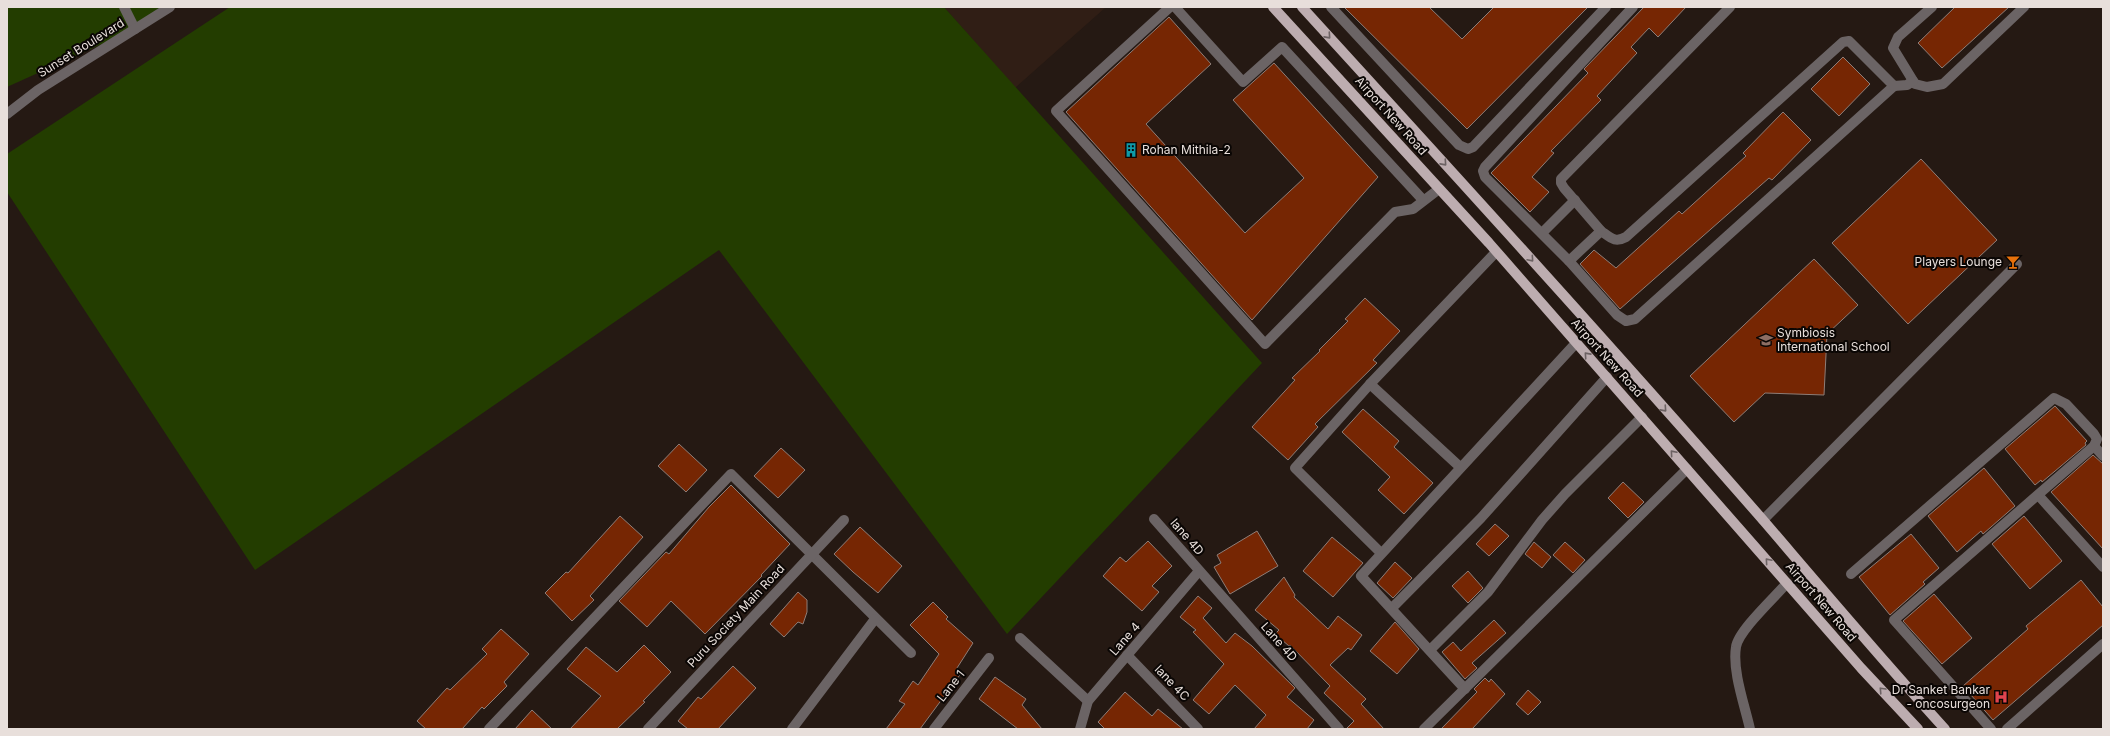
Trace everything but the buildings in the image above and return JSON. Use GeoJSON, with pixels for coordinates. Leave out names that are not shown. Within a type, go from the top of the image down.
{"type":"FeatureCollection","features":[{"type":"Feature","properties":{"kind":"main road","name":"Airport New Road"},"geometry":{"type":"LineString","coordinates":[[1273,7],[1439,188],[1607,377],[1861,668],[1918,729]]}},
{"type":"Feature","properties":{"kind":"main road","name":"Airport New Road"},"geometry":{"type":"LineString","coordinates":[[1302,7],[1499,223],[1763,520],[1877,654],[1945,729]]}},
{"type":"Feature","properties":{"kind":"street"},"geometry":{"type":"LineString","coordinates":[[124,7],[136,29]]}},
{"type":"Feature","properties":{"kind":"street","name":"Sunset Boulevard"},"geometry":{"type":"LineString","coordinates":[[7,114],[38,90],[170,7]]}},
{"type":"Feature","properties":{"kind":"street"},"geometry":{"type":"LineString","coordinates":[[1170,7],[1056,111],[1265,344],[1395,212],[1413,209],[1439,188]]}},
{"type":"Feature","properties":{"kind":"street"},"geometry":{"type":"LineString","coordinates":[[1175,7],[1243,82],[1282,47],[1423,200]]}},
{"type":"Feature","properties":{"kind":"street"},"geometry":{"type":"LineString","coordinates":[[1331,7],[1459,145],[1468,149],[1473,147],[1606,7]]}},
{"type":"Feature","properties":{"kind":"street"},"geometry":{"type":"LineString","coordinates":[[1633,7],[1485,167],[1483,171],[1485,177],[1569,261],[1617,315],[1626,321],[1635,319],[1894,86],[1907,85],[1913,81]]}},
{"type":"Feature","properties":{"kind":"street"},"geometry":{"type":"LineString","coordinates":[[1730,7],[1561,179],[1561,183],[1575,200],[1602,231],[1614,240],[1620,240],[1626,237],[1843,42],[1849,41],[1854,44],[1894,86]]}},
{"type":"Feature","properties":{"kind":"street"},"geometry":{"type":"LineString","coordinates":[[1932,7],[1898,37],[1893,48],[1913,81],[1916,84],[1927,87],[1943,84],[2024,7]]}},
{"type":"Feature","properties":{"kind":"street"},"geometry":{"type":"LineString","coordinates":[[1542,233],[1575,200]]}},
{"type":"Feature","properties":{"kind":"street"},"geometry":{"type":"LineString","coordinates":[[1569,261],[1602,231]]}},
{"type":"Feature","properties":{"kind":"street"},"geometry":{"type":"LineString","coordinates":[[1381,553],[1295,468],[1370,384],[1496,252]]}},
{"type":"Feature","properties":{"kind":"street"},"geometry":{"type":"LineString","coordinates":[[1763,520],[2017,264]]}},
{"type":"Feature","properties":{"kind":"street"},"geometry":{"type":"LineString","coordinates":[[1465,689],[1361,576],[1576,342]]}},
{"type":"Feature","properties":{"kind":"street"},"geometry":{"type":"LineString","coordinates":[[1392,608],[1481,518],[1607,377]]}},
{"type":"Feature","properties":{"kind":"street"},"geometry":{"type":"LineString","coordinates":[[1370,384],[1460,467]]}},
{"type":"Feature","properties":{"kind":"street"},"geometry":{"type":"LineString","coordinates":[[1851,574],[2054,398],[2066,404],[2094,434],[2097,439],[2094,446],[2039,496],[1894,620],[1991,729]]}},
{"type":"Feature","properties":{"kind":"street"},"geometry":{"type":"LineString","coordinates":[[1430,650],[1499,581],[1517,552],[1565,494],[1642,417]]}},
{"type":"Feature","properties":{"kind":"street"},"geometry":{"type":"LineString","coordinates":[[2094,446],[2103,456]]}},
{"type":"Feature","properties":{"kind":"street"},"geometry":{"type":"LineString","coordinates":[[1424,729],[1687,469]]}},
{"type":"Feature","properties":{"kind":"street"},"geometry":{"type":"LineString","coordinates":[[489,729],[731,474],[875,619],[911,652]]}},
{"type":"Feature","properties":{"kind":"street"},"geometry":{"type":"LineString","coordinates":[[2039,496],[2103,567]]}},
{"type":"Feature","properties":{"kind":"street","name":"lane 4D"},"geometry":{"type":"LineString","coordinates":[[1154,519],[1199,571]]}},
{"type":"Feature","properties":{"kind":"street","name":"Puru Society Main Road"},"geometry":{"type":"LineString","coordinates":[[648,729],[844,520]]}},
{"type":"Feature","properties":{"kind":"street","name":"Lane 4"},"geometry":{"type":"LineString","coordinates":[[1080,729],[1088,701],[1199,571]]}},
{"type":"Feature","properties":{"kind":"street","name":"Lane 4D"},"geometry":{"type":"LineString","coordinates":[[1199,571],[1339,729]]}},
{"type":"Feature","properties":{"kind":"street"},"geometry":{"type":"LineString","coordinates":[[1750,729],[1737,673],[1736,647],[1741,634],[1787,583]]}},
{"type":"Feature","properties":{"kind":"street"},"geometry":{"type":"LineString","coordinates":[[792,729],[875,619]]}},
{"type":"Feature","properties":{"kind":"street"},"geometry":{"type":"LineString","coordinates":[[1020,638],[1088,701]]}},
{"type":"Feature","properties":{"kind":"street"},"geometry":{"type":"LineString","coordinates":[[2007,729],[2103,644]]}},
{"type":"Feature","properties":{"kind":"street","name":"lane 4C"},"geometry":{"type":"LineString","coordinates":[[1127,655],[1198,729]]}},
{"type":"Feature","properties":{"kind":"street","name":"Lane 1"},"geometry":{"type":"LineString","coordinates":[[934,729],[989,658]]}},
{"type":"Feature","properties":{"kind":"shaded area"},"geometry":{"type":"Polygon","coordinates":[[[944,7],[1106,7],[1015,88],[944,7]]]}},
{"type":"Feature","properties":{"kind":"green space"},"geometry":{"type":"Polygon","coordinates":[[[7,7],[168,7],[135,29],[7,87],[7,7]]]}},
{"type":"Feature","properties":{"kind":"green space"},"geometry":{"type":"Polygon","coordinates":[[[230,7],[944,7],[1262,363],[1007,634],[719,250],[255,570],[7,192],[7,154],[230,7]]]}},
{"type":"Feature","properties":{"kind":"place","name":"Rohan Mithila-2"},"geometry":{"type":"Point","coordinates":[1131,150]}},
{"type":"Feature","properties":{"kind":"place","name":"Players Lounge"},"geometry":{"type":"Point","coordinates":[2013,262]}},
{"type":"Feature","properties":{"kind":"place","name":"Symbiosis International School"},"geometry":{"type":"Point","coordinates":[1766,340]}},
{"type":"Feature","properties":{"kind":"place","name":"Dr Sanket Bankar - oncosurgeon"},"geometry":{"type":"Point","coordinates":[2001,697]}}]}
